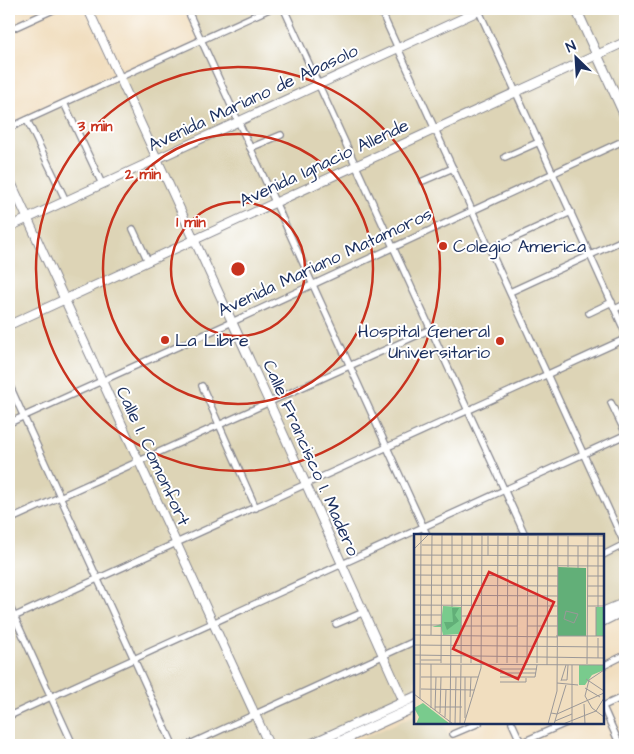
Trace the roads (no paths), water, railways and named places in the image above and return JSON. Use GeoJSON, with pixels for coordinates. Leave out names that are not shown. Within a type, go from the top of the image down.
{"type":"FeatureCollection","features":[{"type":"Feature","properties":{"kind":"main road"},"geometry":{"type":"LineString","coordinates":[[576,9],[625,116]]}},
{"type":"Feature","properties":{"kind":"main road"},"geometry":{"type":"LineString","coordinates":[[604,620],[621,610],[625,602]]}},
{"type":"Feature","properties":{"kind":"main road"},"geometry":{"type":"LineString","coordinates":[[604,612],[621,610]]}},
{"type":"Feature","properties":{"kind":"main road"},"geometry":{"type":"LineString","coordinates":[[309,745],[414,697]]}},
{"type":"Feature","properties":{"kind":"main road"},"geometry":{"type":"LineString","coordinates":[[332,745],[414,707]]}},
{"type":"Feature","properties":{"kind":"street"},"geometry":{"type":"LineString","coordinates":[[9,30],[55,9]]}},
{"type":"Feature","properties":{"kind":"street","name":"Calle Francisco I. Madero"},"geometry":{"type":"LineString","coordinates":[[88,9],[307,485],[404,702]]}},
{"type":"Feature","properties":{"kind":"street"},"geometry":{"type":"LineString","coordinates":[[187,9],[426,534]]}},
{"type":"Feature","properties":{"kind":"street"},"geometry":{"type":"LineString","coordinates":[[9,128],[269,9]]}},
{"type":"Feature","properties":{"kind":"street"},"geometry":{"type":"LineString","coordinates":[[284,9],[525,534]]}},
{"type":"Feature","properties":{"kind":"street"},"geometry":{"type":"LineString","coordinates":[[380,9],[625,545],[604,554]]}},
{"type":"Feature","properties":{"kind":"street"},"geometry":{"type":"LineString","coordinates":[[480,9],[625,332]]}},
{"type":"Feature","properties":{"kind":"street","name":"Avenida Mariano de Abasolo"},"geometry":{"type":"LineString","coordinates":[[9,227],[480,9]]}},
{"type":"Feature","properties":{"kind":"street","name":"Avenida Ignacio Allende"},"geometry":{"type":"LineString","coordinates":[[9,325],[625,42]]}},
{"type":"Feature","properties":{"kind":"street"},"geometry":{"type":"LineString","coordinates":[[64,103],[102,184]]}},
{"type":"Feature","properties":{"kind":"street"},"geometry":{"type":"LineString","coordinates":[[27,120],[66,201]]}},
{"type":"Feature","properties":{"kind":"street"},"geometry":{"type":"LineString","coordinates":[[250,148],[281,135]]}},
{"type":"Feature","properties":{"kind":"street","name":"Avenida Mariano Matamoros"},"geometry":{"type":"LineString","coordinates":[[9,423],[313,285],[625,140]]}},
{"type":"Feature","properties":{"kind":"street"},"geometry":{"type":"LineString","coordinates":[[505,157],[539,142]]}},
{"type":"Feature","properties":{"kind":"street"},"geometry":{"type":"LineString","coordinates":[[423,181],[453,168]]}},
{"type":"Feature","properties":{"kind":"street","name":"Calle I. Comonfort"},"geometry":{"type":"LineString","coordinates":[[9,178],[269,745]]}},
{"type":"Feature","properties":{"kind":"street"},"geometry":{"type":"LineString","coordinates":[[490,249],[571,212]]}},
{"type":"Feature","properties":{"kind":"street"},"geometry":{"type":"LineString","coordinates":[[133,229],[148,261]]}},
{"type":"Feature","properties":{"kind":"street"},"geometry":{"type":"LineString","coordinates":[[510,292],[625,239]]}},
{"type":"Feature","properties":{"kind":"street"},"geometry":{"type":"LineString","coordinates":[[589,313],[612,302]]}},
{"type":"Feature","properties":{"kind":"street"},"geometry":{"type":"LineString","coordinates":[[615,309],[625,304]]}},
{"type":"Feature","properties":{"kind":"street"},"geometry":{"type":"LineString","coordinates":[[9,520],[431,328]]}},
{"type":"Feature","properties":{"kind":"street"},"geometry":{"type":"LineString","coordinates":[[10,617],[307,485],[625,339]]}},
{"type":"Feature","properties":{"kind":"street"},"geometry":{"type":"LineString","coordinates":[[9,384],[173,745]]}},
{"type":"Feature","properties":{"kind":"street"},"geometry":{"type":"LineString","coordinates":[[202,386],[256,508]]}},
{"type":"Feature","properties":{"kind":"street"},"geometry":{"type":"LineString","coordinates":[[9,716],[625,434],[611,403]]}},
{"type":"Feature","properties":{"kind":"street"},"geometry":{"type":"LineString","coordinates":[[9,605],[10,617],[73,745]]}},
{"type":"Feature","properties":{"kind":"street"},"geometry":{"type":"LineString","coordinates":[[336,624],[364,612]]}},
{"type":"Feature","properties":{"kind":"street"},"geometry":{"type":"LineString","coordinates":[[188,745],[414,641]]}},
{"type":"Feature","properties":{"kind":"street"},"geometry":{"type":"LineString","coordinates":[[604,666],[625,655]]}},
{"type":"Feature","properties":{"kind":"street"},"geometry":{"type":"LineString","coordinates":[[604,706],[625,696]]}},
{"type":"Feature","properties":{"kind":"street"},"geometry":{"type":"LineString","coordinates":[[604,708],[620,743]]}},
{"type":"Feature","properties":{"kind":"street"},"geometry":{"type":"LineString","coordinates":[[453,734],[477,724]]}},
{"type":"Feature","properties":{"kind":"street"},"geometry":{"type":"LineString","coordinates":[[512,724],[520,744],[564,724]]}},
{"type":"Feature","properties":{"kind":"place","name":"Colegio America"},"geometry":{"type":"Point","coordinates":[443,246]}},
{"type":"Feature","properties":{"kind":"place","name":"La Libre"},"geometry":{"type":"Point","coordinates":[165,340]}},
{"type":"Feature","properties":{"kind":"place","name":"Hospital General Universitario"},"geometry":{"type":"Point","coordinates":[500,341]}}]}
